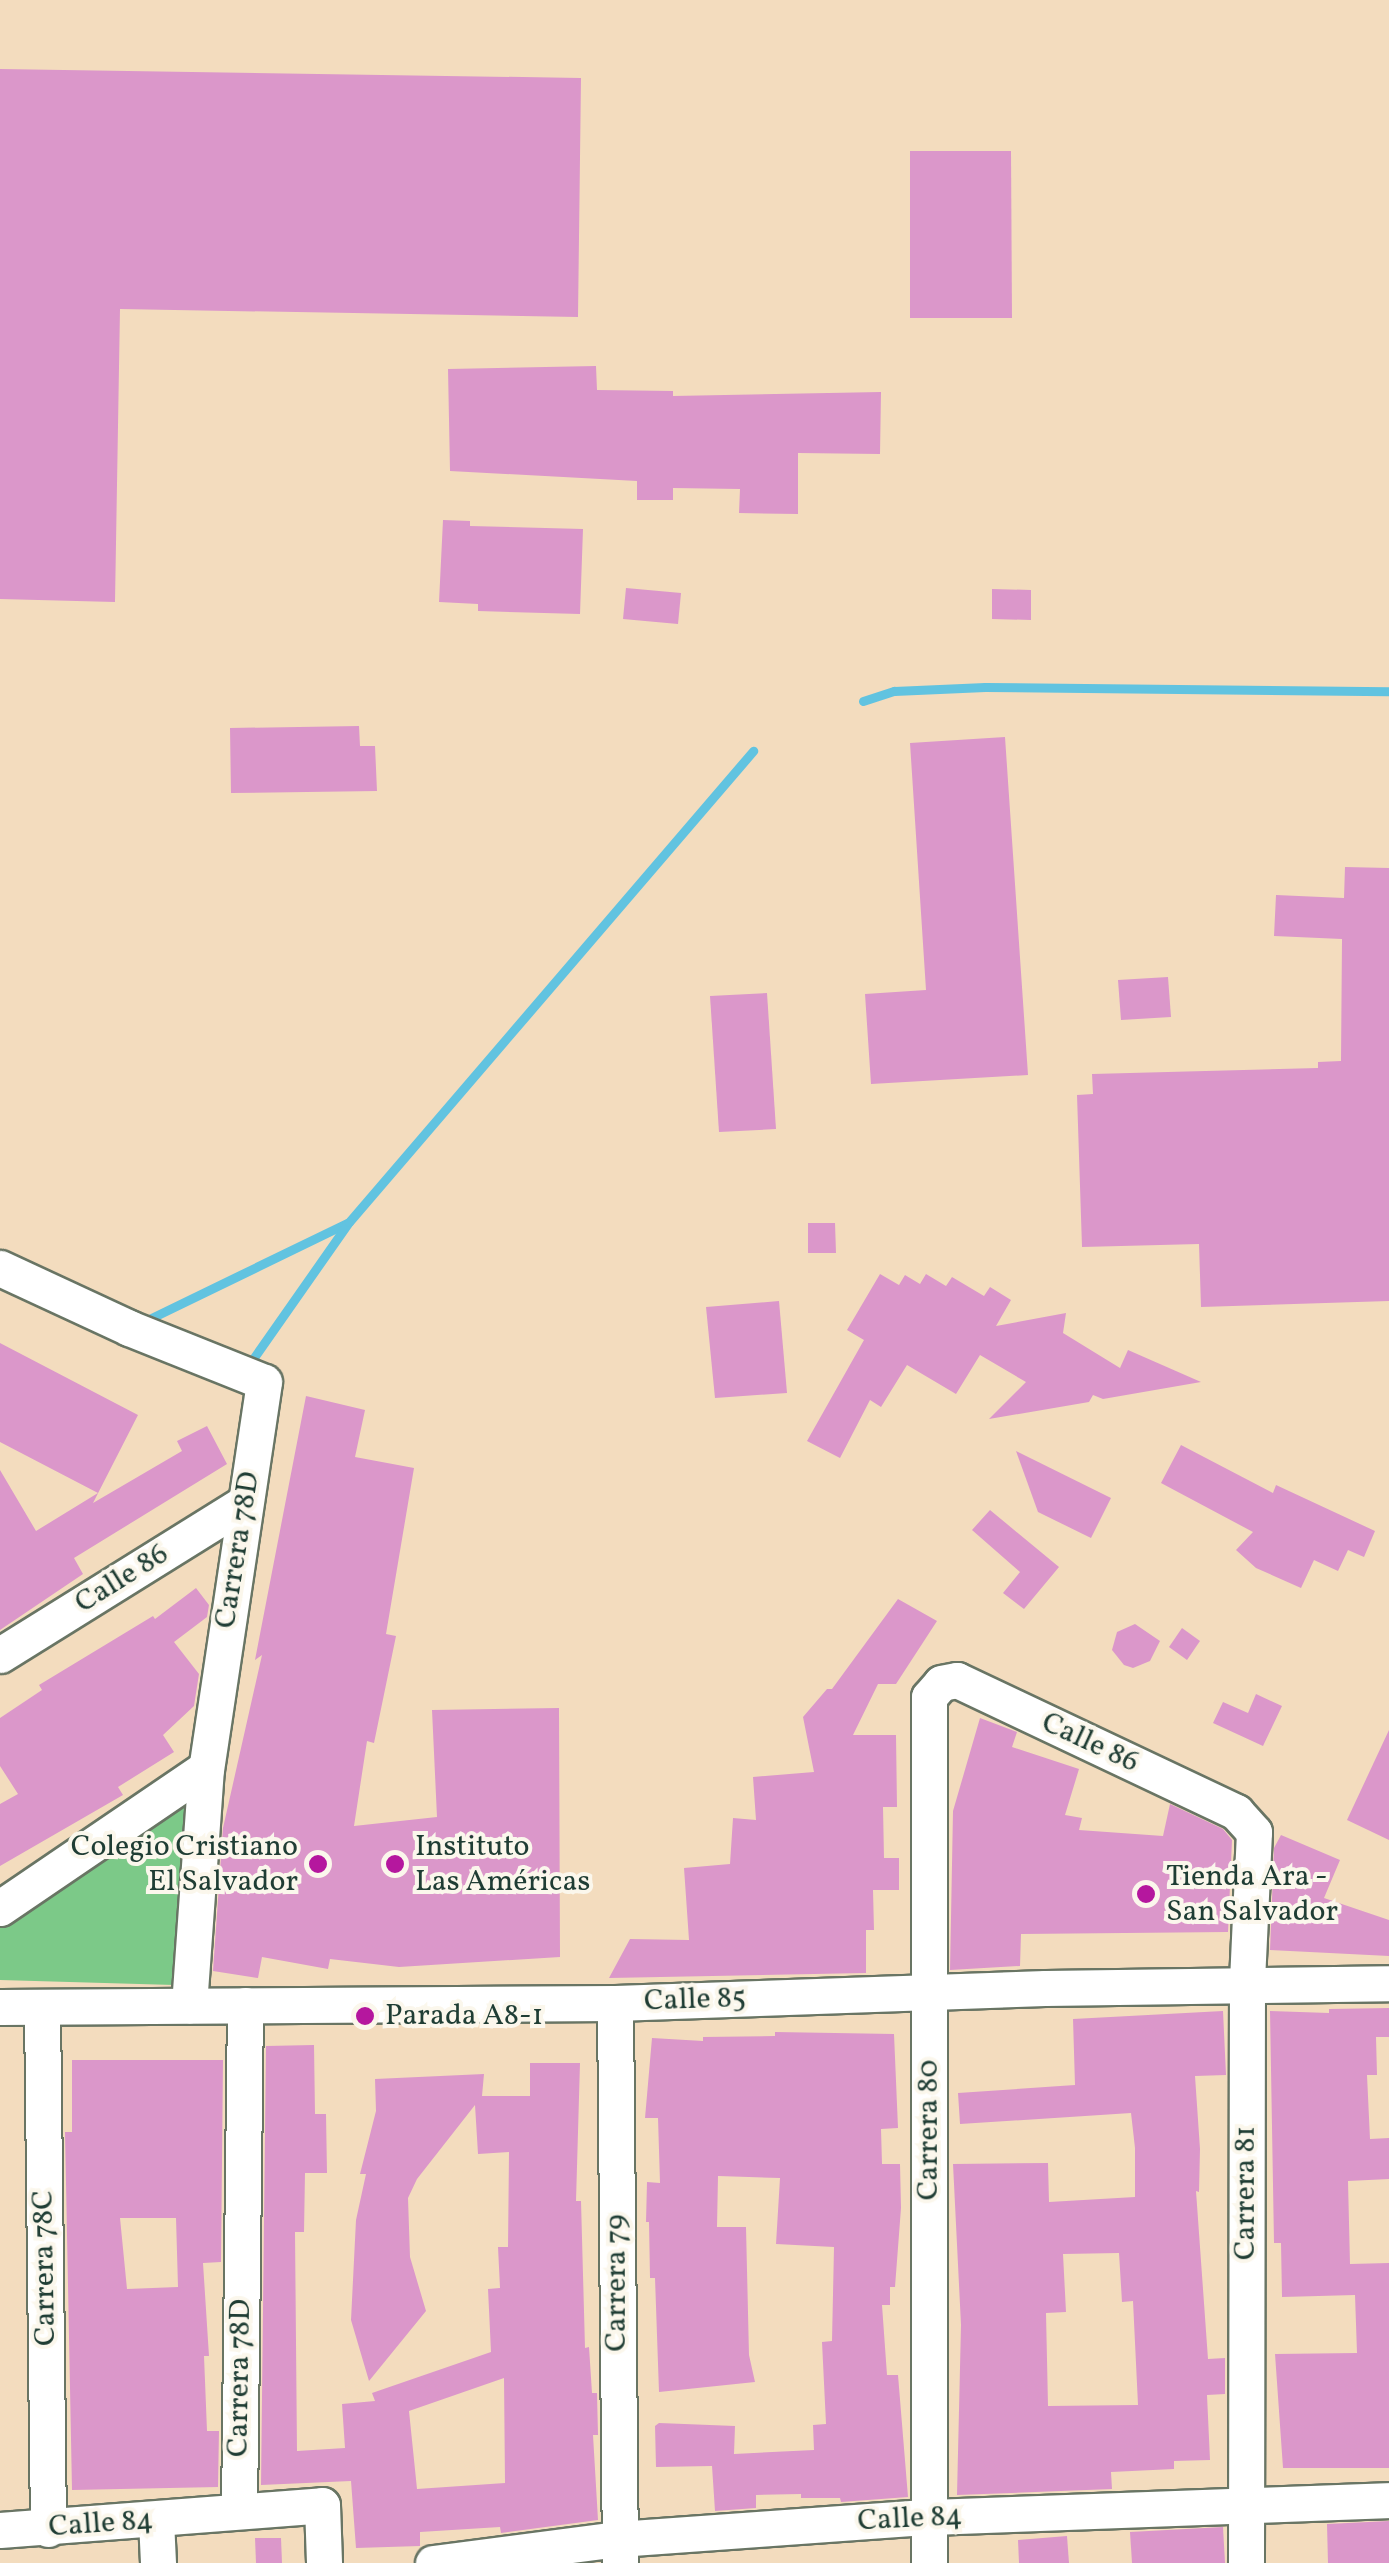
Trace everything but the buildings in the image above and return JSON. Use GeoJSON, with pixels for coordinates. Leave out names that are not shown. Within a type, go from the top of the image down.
{"type":"FeatureCollection","features":[{"type":"Feature","properties":{"kind":"street","name":"Carrera 78D"},"geometry":{"type":"LineString","coordinates":[[0,1268],[129,1328],[264,1382],[206,1768],[189,2006]]}},
{"type":"Feature","properties":{"kind":"street","name":"Calle 86"},"geometry":{"type":"LineString","coordinates":[[0,1655],[244,1503]]}},
{"type":"Feature","properties":{"kind":"street","name":"Calle 86"},"geometry":{"type":"LineString","coordinates":[[929,1697],[941,1683],[957,1680],[1236,1812],[1251,1824]]}},
{"type":"Feature","properties":{"kind":"street","name":"Carrera 80"},"geometry":{"type":"LineString","coordinates":[[929,1697],[929,2563]]}},
{"type":"Feature","properties":{"kind":"street"},"geometry":{"type":"LineString","coordinates":[[0,1908],[206,1768]]}},
{"type":"Feature","properties":{"kind":"street","name":"Carrera 81"},"geometry":{"type":"LineString","coordinates":[[1246,2563],[1246,1983],[1251,1824]]}},
{"type":"Feature","properties":{"kind":"street","name":"Calle 85"},"geometry":{"type":"LineString","coordinates":[[0,2007],[615,2003],[1246,1983],[1389,1983]]}},
{"type":"Feature","properties":{"kind":"street","name":"Carrera 79"},"geometry":{"type":"LineString","coordinates":[[615,2003],[619,2551]]}},
{"type":"Feature","properties":{"kind":"street","name":"Carrera 78D"},"geometry":{"type":"LineString","coordinates":[[238,2510],[245,2005]]}},
{"type":"Feature","properties":{"kind":"street","name":"Carrera 78C"},"geometry":{"type":"LineString","coordinates":[[42,2007],[48,2529]]}},
{"type":"Feature","properties":{"kind":"street","name":"Calle 84"},"geometry":{"type":"LineString","coordinates":[[433,2563],[619,2551],[928,2518],[1389,2500]]}},
{"type":"Feature","properties":{"kind":"street","name":"Calle 84"},"geometry":{"type":"LineString","coordinates":[[0,2530],[322,2505],[324,2563]]}},
{"type":"Feature","properties":{"kind":"street"},"geometry":{"type":"LineString","coordinates":[[156,2520],[158,2563]]}},
{"type":"Feature","properties":{"kind":"green space"},"geometry":{"type":"Polygon","coordinates":[[[193,1790],[174,1985],[0,1980],[0,1914],[193,1790]]]}},
{"type":"Feature","properties":{"kind":"waterway"},"geometry":{"type":"LineString","coordinates":[[863,701],[894,691],[985,687],[1389,691]]}},
{"type":"Feature","properties":{"kind":"waterway"},"geometry":{"type":"LineString","coordinates":[[248,1366],[349,1222],[753,751]]}},
{"type":"Feature","properties":{"kind":"waterway"},"geometry":{"type":"LineString","coordinates":[[141,1323],[347,1223]]}},
{"type":"Feature","properties":{"kind":"place","name":"Colegio Cristiano El Salvador"},"geometry":{"type":"Point","coordinates":[318,1864]}},
{"type":"Feature","properties":{"kind":"place","name":"Instituto Las Américas"},"geometry":{"type":"Point","coordinates":[395,1864]}},
{"type":"Feature","properties":{"kind":"place","name":"Tienda Ara - San Salvador"},"geometry":{"type":"Point","coordinates":[1146,1894]}},
{"type":"Feature","properties":{"kind":"place","name":"Parada A8-1"},"geometry":{"type":"Point","coordinates":[365,2016]}}]}
